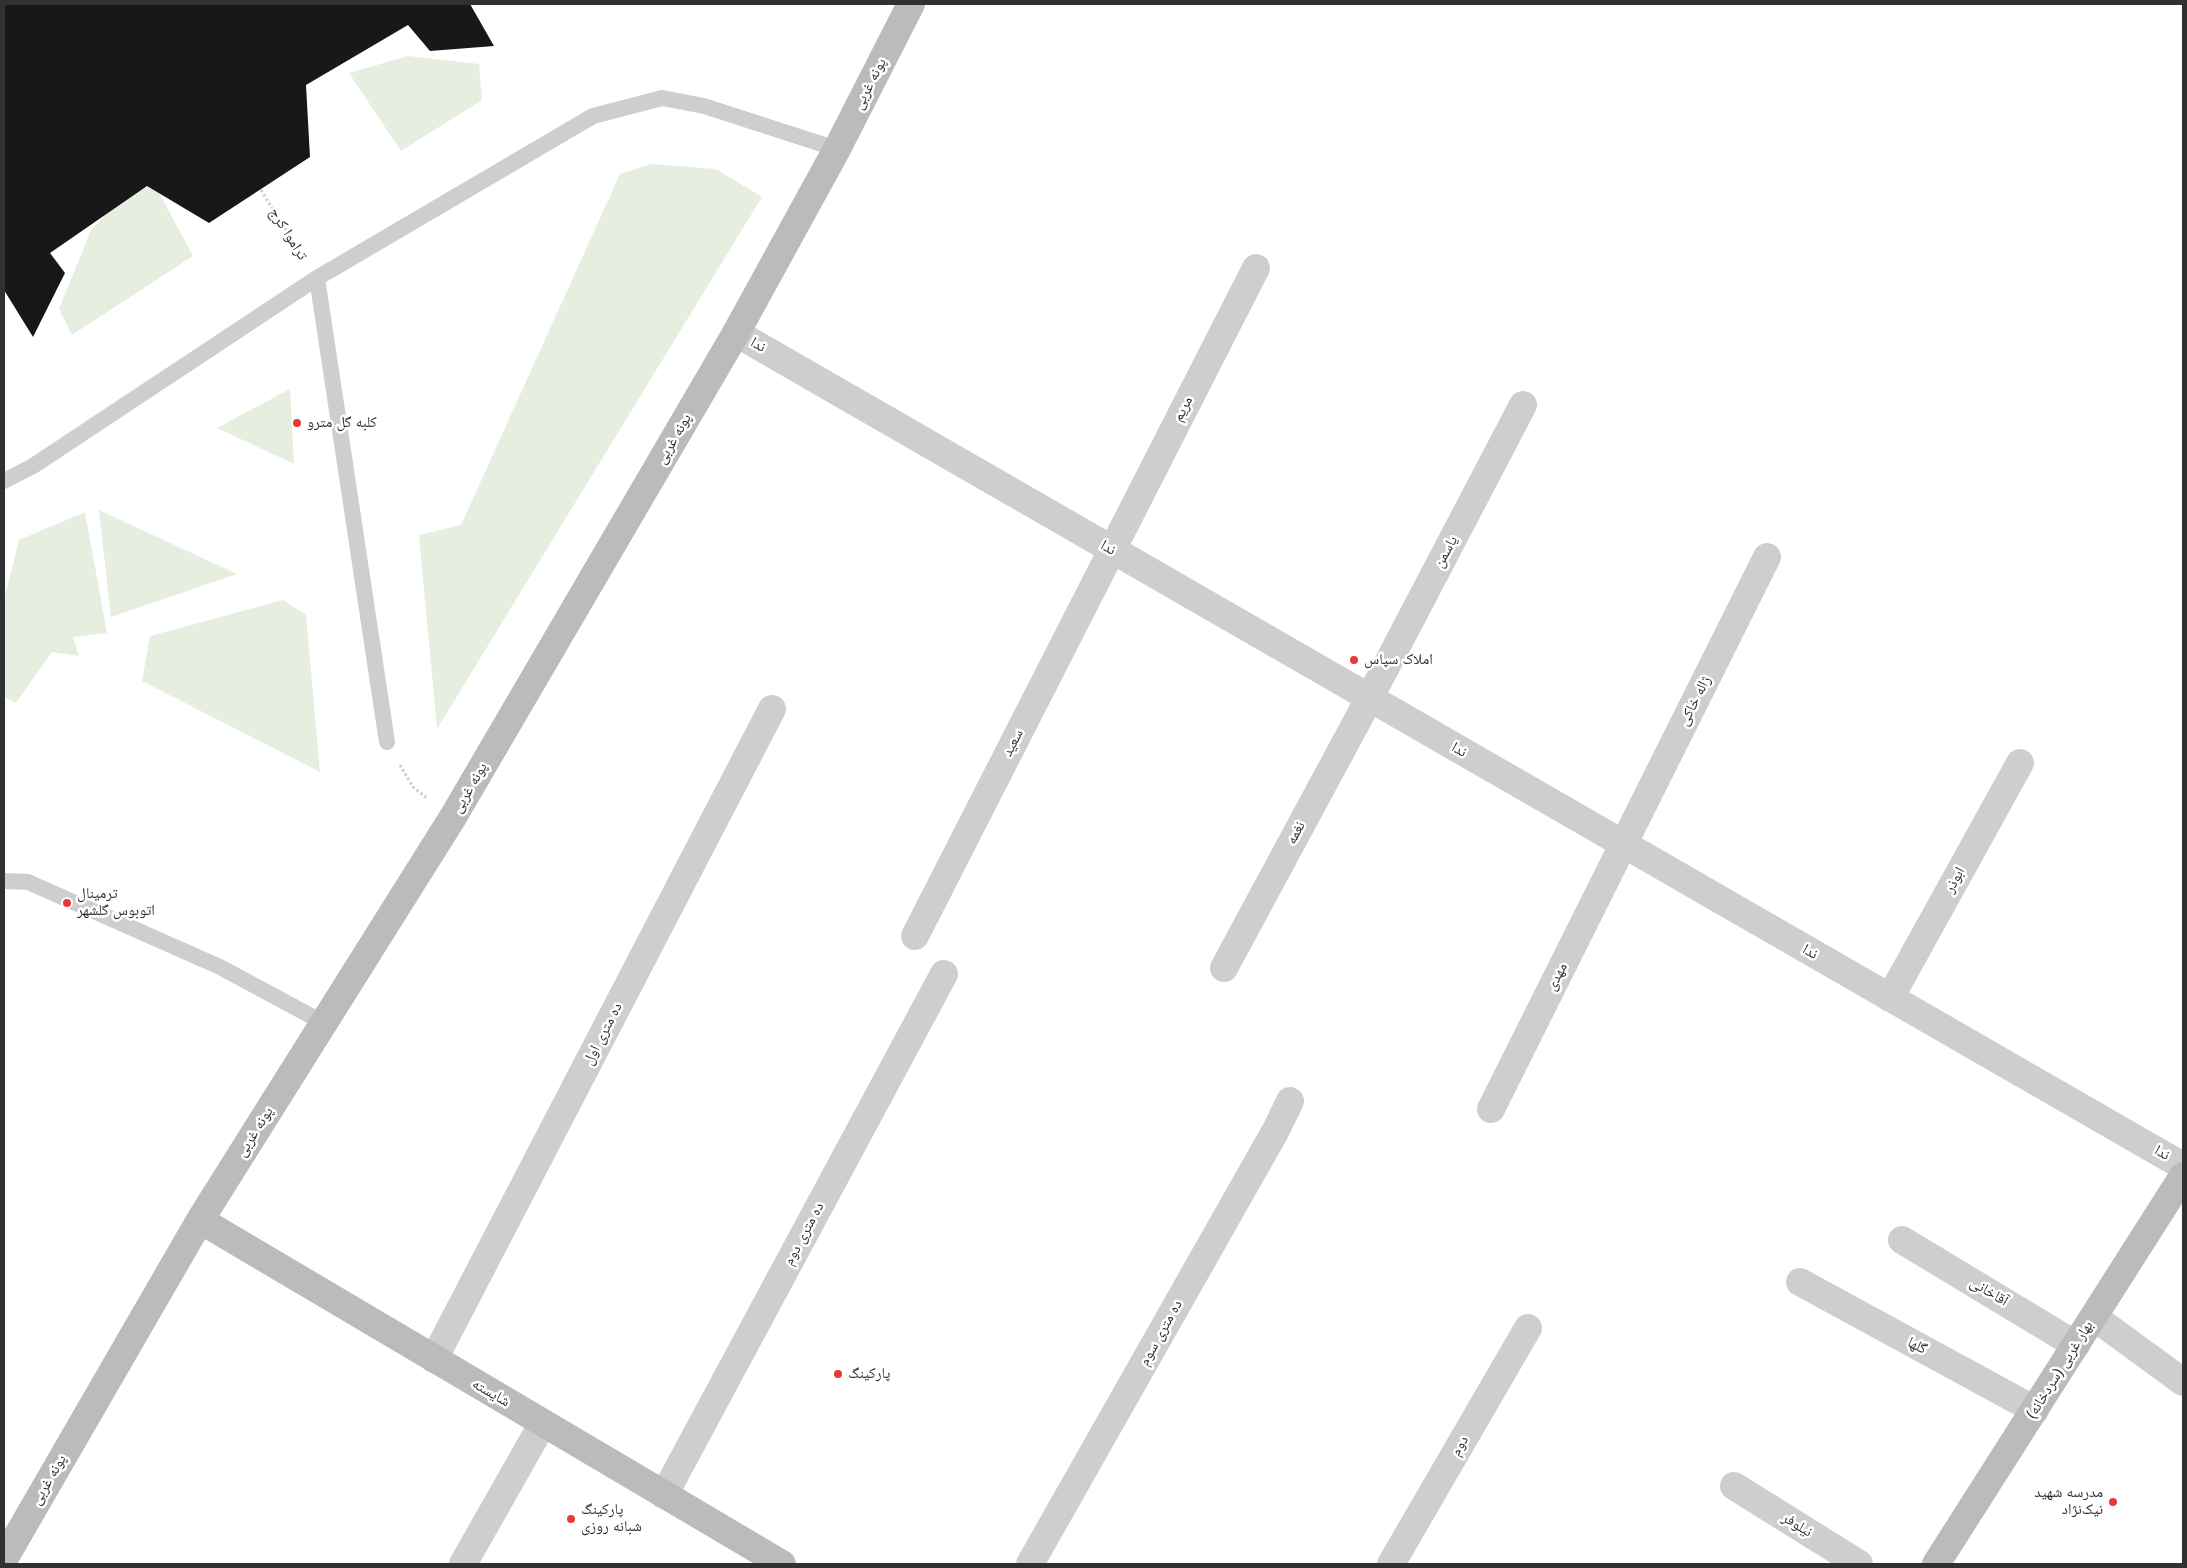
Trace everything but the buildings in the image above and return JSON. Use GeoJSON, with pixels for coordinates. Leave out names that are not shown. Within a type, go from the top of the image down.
{"type":"FeatureCollection","features":[{"type":"Feature","properties":{"kind":"street","name":"پونه غربی"},"geometry":{"type":"LineString","coordinates":[[4,1559],[200,1220],[453,817],[736,333],[837,148],[911,4]]}},
{"type":"Feature","properties":{"kind":"street","name":"مریم"},"geometry":{"type":"LineString","coordinates":[[1110,550],[1256,268]]}},
{"type":"Feature","properties":{"kind":"street","name":"ندا"},"geometry":{"type":"LineString","coordinates":[[736,333],[2183,1166]]}},
{"type":"Feature","properties":{"kind":"street","name":"یاسمن"},"geometry":{"type":"LineString","coordinates":[[1369,698],[1523,405]]}},
{"type":"Feature","properties":{"kind":"street","name":"سعید"},"geometry":{"type":"LineString","coordinates":[[915,936],[1110,550]]}},
{"type":"Feature","properties":{"kind":"street","name":"ژاله خاکی"},"geometry":{"type":"LineString","coordinates":[[1623,844],[1767,557]]}},
{"type":"Feature","properties":{"kind":"street","name":"نغمه"},"geometry":{"type":"LineString","coordinates":[[1224,968],[1369,698]]}},
{"type":"Feature","properties":{"kind":"street","name":"ده متری اول"},"geometry":{"type":"LineString","coordinates":[[434,1359],[772,709]]}},
{"type":"Feature","properties":{"kind":"street","name":"ابوذر"},"geometry":{"type":"LineString","coordinates":[[1890,998],[2020,763]]}},
{"type":"Feature","properties":{"kind":"street","name":"مهدی"},"geometry":{"type":"LineString","coordinates":[[1491,1109],[1623,844]]}},
{"type":"Feature","properties":{"kind":"street","name":"ده متری دوم"},"geometry":{"type":"LineString","coordinates":[[664,1495],[944,974]]}},
{"type":"Feature","properties":{"kind":"street","name":"ده متری سوم"},"geometry":{"type":"LineString","coordinates":[[1030,1564],[1276,1130],[1290,1101]]}},
{"type":"Feature","properties":{"kind":"street","name":"بهار غربی (سردخانه)"},"geometry":{"type":"LineString","coordinates":[[1942,1562],[2035,1410],[2183,1176]]}},
{"type":"Feature","properties":{"kind":"street","name":"شایسته"},"geometry":{"type":"LineString","coordinates":[[200,1220],[782,1564]]}},
{"type":"Feature","properties":{"kind":"street","name":"آقاخانی"},"geometry":{"type":"LineString","coordinates":[[1902,1240],[2076,1345]]}},
{"type":"Feature","properties":{"kind":"street","name":"گلها"},"geometry":{"type":"LineString","coordinates":[[1800,1282],[2035,1410]]}},
{"type":"Feature","properties":{"kind":"street"},"geometry":{"type":"LineString","coordinates":[[2094,1317],[2183,1382]]}},
{"type":"Feature","properties":{"kind":"street","name":"دوم"},"geometry":{"type":"LineString","coordinates":[[1391,1564],[1528,1328]]}},
{"type":"Feature","properties":{"kind":"street"},"geometry":{"type":"LineString","coordinates":[[463,1564],[542,1423]]}},
{"type":"Feature","properties":{"kind":"street","name":"نیلوفر"},"geometry":{"type":"LineString","coordinates":[[1734,1486],[1859,1564]]}},
{"type":"Feature","properties":{"kind":"lane"},"geometry":{"type":"LineString","coordinates":[[4,481],[33,466],[317,278],[593,116],[662,98],[704,106],[837,148]]}},
{"type":"Feature","properties":{"kind":"lane"},"geometry":{"type":"LineString","coordinates":[[317,278],[387,742]]}},
{"type":"Feature","properties":{"kind":"lane"},"geometry":{"type":"LineString","coordinates":[[4,881],[28,882],[220,967],[324,1024]]}},
{"type":"Feature","properties":{"kind":"path","name":"تراموا کرج"},"geometry":{"type":"LineString","coordinates":[[260,190],[289,239],[317,278]]}},
{"type":"Feature","properties":{"kind":"path"},"geometry":{"type":"LineString","coordinates":[[387,742],[413,787],[453,817]]}},
{"type":"Feature","properties":{"kind":"shaded area"},"geometry":{"type":"Polygon","coordinates":[[[408,56],[479,64],[482,100],[401,151],[349,73],[408,56]]]}},
{"type":"Feature","properties":{"kind":"shaded area"},"geometry":{"type":"Polygon","coordinates":[[[651,164],[716,169],[762,197],[437,729],[419,535],[461,525],[620,174],[651,164]]]}},
{"type":"Feature","properties":{"kind":"shaded area"},"geometry":{"type":"Polygon","coordinates":[[[148,172],[193,256],[72,335],[59,309],[91,230],[148,172]]]}},
{"type":"Feature","properties":{"kind":"shaded area"},"geometry":{"type":"Polygon","coordinates":[[[290,389],[294,464],[217,428],[290,389]]]}},
{"type":"Feature","properties":{"kind":"shaded area"},"geometry":{"type":"Polygon","coordinates":[[[99,510],[237,574],[111,617],[99,510]]]}},
{"type":"Feature","properties":{"kind":"shaded area"},"geometry":{"type":"Polygon","coordinates":[[[85,512],[107,633],[73,637],[79,656],[52,652],[16,703],[4,697],[4,600],[19,540],[85,512]]]}},
{"type":"Feature","properties":{"kind":"shaded area"},"geometry":{"type":"Polygon","coordinates":[[[283,600],[306,615],[320,772],[142,681],[150,636],[283,600]]]}},
{"type":"Feature","properties":{"kind":"place","name":"کلبه گل مترو"},"geometry":{"type":"Point","coordinates":[297,423]}},
{"type":"Feature","properties":{"kind":"place","name":"املاک سپاس"},"geometry":{"type":"Point","coordinates":[1354,660]}},
{"type":"Feature","properties":{"kind":"place","name":"ترمینال اتوبوس گلشهر"},"geometry":{"type":"Point","coordinates":[67,903]}},
{"type":"Feature","properties":{"kind":"place","name":"پارکینگ"},"geometry":{"type":"Point","coordinates":[838,1374]}},
{"type":"Feature","properties":{"kind":"place","name":"مدرسه شهید نیک‌نژاد"},"geometry":{"type":"Point","coordinates":[2113,1502]}},
{"type":"Feature","properties":{"kind":"place","name":"پارکینگ شبانه روزی"},"geometry":{"type":"Point","coordinates":[571,1519]}}]}
